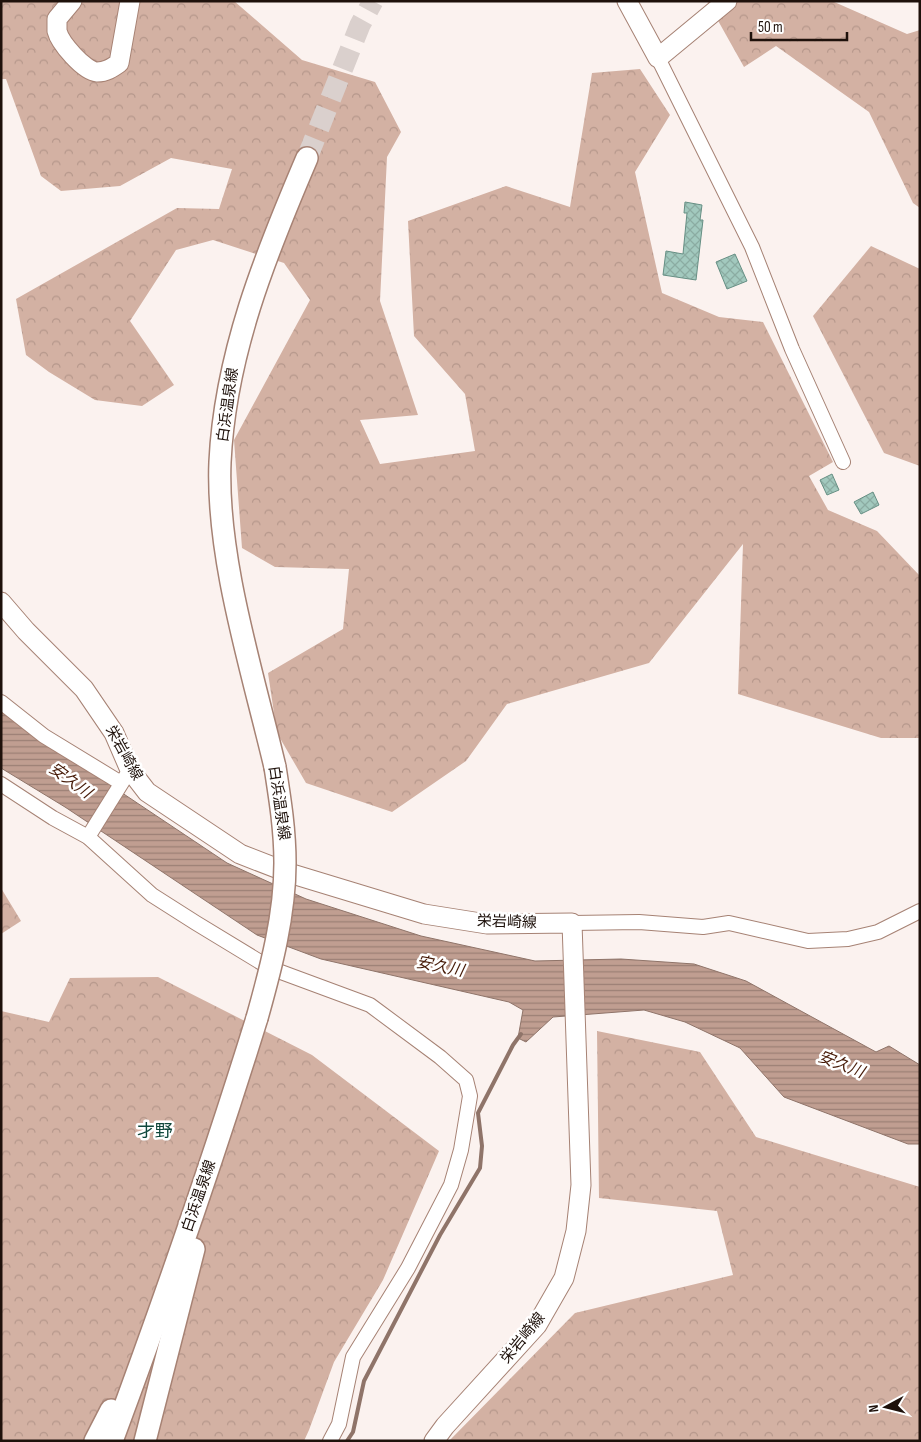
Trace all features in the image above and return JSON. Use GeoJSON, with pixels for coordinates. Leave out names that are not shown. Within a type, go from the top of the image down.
{"type":"FeatureCollection","features":[{"type":"Feature","properties":{"kind":"main road"},"geometry":{"type":"LineString","coordinates":[[72,1],[57,19],[58,31],[66,47],[86,66],[96,72],[108,70],[119,63],[130,1]]}},
{"type":"Feature","properties":{"kind":"main road"},"geometry":{"type":"LineString","coordinates":[[627,1],[658,58],[727,1]]}},
{"type":"Feature","properties":{"kind":"main road","name":"白浜温泉線"},"geometry":{"type":"LineString","coordinates":[[112,1441],[232,1099],[257,1018],[273,956],[283,897],[284,836],[275,767],[230,573],[221,499],[220,463],[228,391],[247,315],[273,240],[307,158]]}},
{"type":"Feature","properties":{"kind":"main road","name":"栄岩崎線"},"geometry":{"type":"LineString","coordinates":[[1,602],[26,631],[84,689],[114,734],[125,776],[240,854],[289,873],[424,914],[487,924],[572,924],[574,1030],[581,1185],[576,1231],[564,1278],[537,1325],[445,1426],[434,1441]]}},
{"type":"Feature","properties":{"kind":"main road"},"geometry":{"type":"LineString","coordinates":[[145,1441],[232,1099]]}},
{"type":"Feature","properties":{"kind":"main road"},"geometry":{"type":"LineString","coordinates":[[95,1441],[141,1347],[199,1197]]}},
{"type":"Feature","properties":{"kind":"street"},"geometry":{"type":"LineString","coordinates":[[658,58],[752,246],[792,349],[843,462]]}},
{"type":"Feature","properties":{"kind":"street"},"geometry":{"type":"LineString","coordinates":[[1,702],[44,736],[125,776],[89,834]]}},
{"type":"Feature","properties":{"kind":"street"},"geometry":{"type":"LineString","coordinates":[[1,784],[53,818],[89,834],[152,894],[174,909],[270,968],[370,1005],[440,1057],[466,1080],[470,1096],[461,1150],[450,1185],[408,1268],[353,1357],[339,1424],[330,1441]]}},
{"type":"Feature","properties":{"kind":"street"},"geometry":{"type":"LineString","coordinates":[[572,924],[639,922],[703,927],[729,923],[808,941],[848,939],[878,932],[920,911]]}},
{"type":"Feature","properties":{"kind":"green space"},"geometry":{"type":"Polygon","coordinates":[[[1,1],[234,1],[302,60],[375,82],[401,132],[387,157],[380,301],[418,415],[360,420],[380,464],[475,451],[465,394],[414,336],[408,221],[506,186],[570,207],[592,73],[640,69],[670,115],[635,172],[662,293],[719,317],[763,322],[833,462],[809,476],[828,510],[877,531],[920,576],[920,738],[881,738],[738,694],[743,544],[649,663],[507,704],[466,761],[392,812],[306,783],[277,733],[268,673],[343,629],[349,569],[275,567],[242,548],[234,440],[310,300],[284,263],[213,240],[176,250],[130,321],[174,385],[142,406],[95,400],[49,372],[26,355],[16,299],[177,208],[219,209],[232,169],[171,158],[120,186],[61,191],[41,176],[6,79],[1,79],[1,1]]]}},
{"type":"Feature","properties":{"kind":"green space"},"geometry":{"type":"Polygon","coordinates":[[[707,1],[832,1],[907,34],[920,30],[920,208],[913,203],[869,112],[776,46],[744,67],[707,1]]]}},
{"type":"Feature","properties":{"kind":"green space"},"geometry":{"type":"Polygon","coordinates":[[[871,246],[920,269],[920,466],[884,453],[813,316],[871,246]]]}},
{"type":"Feature","properties":{"kind":"green space"},"geometry":{"type":"Polygon","coordinates":[[[1,888],[21,921],[1,934],[1,888]]]}},
{"type":"Feature","properties":{"kind":"green space"},"geometry":{"type":"Polygon","coordinates":[[[158,977],[312,1055],[439,1151],[383,1280],[334,1362],[304,1441],[1,1441],[1,1011],[49,1022],[70,978],[158,977]]]}},
{"type":"Feature","properties":{"kind":"green space"},"geometry":{"type":"Polygon","coordinates":[[[597,1031],[700,1052],[756,1137],[920,1187],[920,1441],[449,1441],[575,1313],[733,1275],[717,1211],[599,1198],[597,1031]]]}},
{"type":"Feature","properties":{"kind":"water","name":"安久川"},"geometry":{"type":"Polygon","coordinates":[[[1,712],[227,863],[306,899],[421,936],[535,961],[621,959],[694,964],[746,981],[876,1052],[889,1046],[920,1065],[920,1144],[908,1144],[784,1097],[740,1048],[685,1022],[644,1010],[553,1017],[526,1042],[518,1038],[523,1010],[509,1002],[321,959],[257,935],[65,807],[1,768],[1,712]]]}},
{"type":"Feature","properties":{"kind":"building"},"geometry":{"type":"Polygon","coordinates":[[[685,202],[702,205],[700,220],[703,220],[696,280],[663,275],[666,251],[683,254],[687,213],[684,213],[685,202]]]}},
{"type":"Feature","properties":{"kind":"building"},"geometry":{"type":"Polygon","coordinates":[[[735,254],[747,281],[727,289],[716,262],[735,254]]]}},
{"type":"Feature","properties":{"kind":"building"},"geometry":{"type":"Polygon","coordinates":[[[832,474],[839,490],[827,495],[820,480],[832,474]]]}},
{"type":"Feature","properties":{"kind":"building"},"geometry":{"type":"Polygon","coordinates":[[[873,492],[879,505],[861,514],[854,502],[873,492]]]}},
{"type":"Feature","properties":{"kind":"waterway"},"geometry":{"type":"LineString","coordinates":[[347,1441],[353,1432],[364,1381],[440,1235],[480,1168],[482,1146],[478,1113],[513,1045],[521,1034]]}},
{"type":"Feature","properties":{"kind":"tunnel"},"geometry":{"type":"LineString","coordinates":[[307,158],[360,25],[373,1]]}},
{"type":"Feature","properties":{"kind":"district","name":"才野"},"geometry":{"type":"Point","coordinates":[155,1131]}}]}
